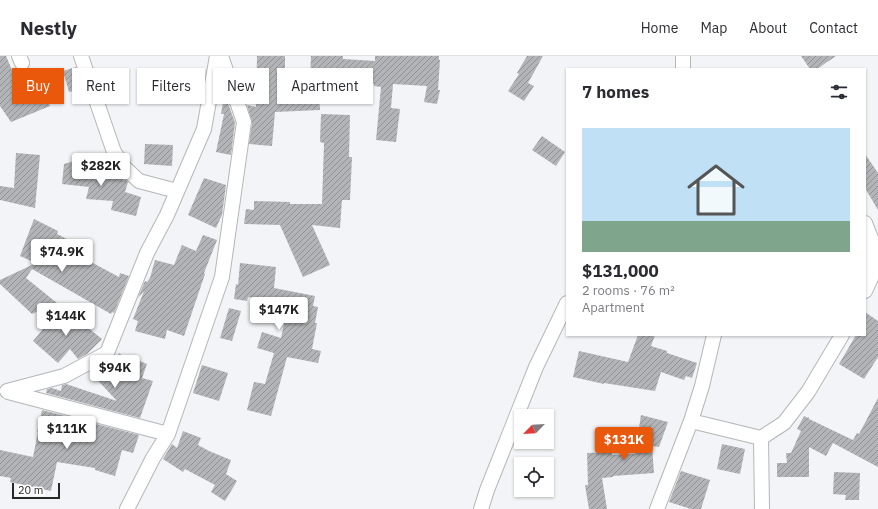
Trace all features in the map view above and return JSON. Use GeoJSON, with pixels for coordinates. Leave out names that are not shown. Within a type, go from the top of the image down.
{"type":"FeatureCollection","features":[{"type":"Feature","properties":{"kind":"street"},"geometry":{"type":"LineString","coordinates":[[81,56],[114,152],[124,167],[139,181],[177,192]]}},
{"type":"Feature","properties":{"kind":"street"},"geometry":{"type":"LineString","coordinates":[[3,390],[64,376],[108,353],[147,254],[167,215],[204,129],[217,56]]}},
{"type":"Feature","properties":{"kind":"street"},"geometry":{"type":"LineString","coordinates":[[126,509],[153,458],[168,434],[222,277],[244,122],[221,56]]}},
{"type":"Feature","properties":{"kind":"street"},"geometry":{"type":"LineString","coordinates":[[683,56],[683,68]]}},
{"type":"Feature","properties":{"kind":"street"},"geometry":{"type":"LineString","coordinates":[[866,226],[872,241],[870,278],[866,288]]}},
{"type":"Feature","properties":{"kind":"street"},"geometry":{"type":"LineString","coordinates":[[482,509],[487,490],[536,367],[566,305]]}},
{"type":"Feature","properties":{"kind":"street"},"geometry":{"type":"LineString","coordinates":[[657,509],[691,421],[702,386],[714,336]]}},
{"type":"Feature","properties":{"kind":"street"},"geometry":{"type":"LineString","coordinates":[[691,421],[761,438],[784,423],[808,392],[841,336]]}},
{"type":"Feature","properties":{"kind":"street"},"geometry":{"type":"LineString","coordinates":[[3,390],[168,434]]}},
{"type":"Feature","properties":{"kind":"street"},"geometry":{"type":"LineString","coordinates":[[761,438],[762,509]]}},
{"type":"Feature","properties":{"kind":"building"},"geometry":{"type":"Polygon","coordinates":[[[0,56],[6,56],[12,70],[12,104],[49,104],[50,106],[11,122],[0,106],[0,56]]]}},
{"type":"Feature","properties":{"kind":"building"},"geometry":{"type":"Polygon","coordinates":[[[257,56],[285,56],[285,68],[277,68],[277,104],[320,104],[320,110],[275,112],[272,146],[249,144],[252,123],[247,105],[256,107],[256,104],[269,104],[269,68],[257,68],[257,56]]]}},
{"type":"Feature","properties":{"kind":"building"},"geometry":{"type":"Polygon","coordinates":[[[311,56],[343,56],[343,59],[375,61],[375,56],[439,56],[438,90],[440,90],[437,104],[424,102],[427,86],[393,84],[391,108],[400,109],[396,142],[376,140],[381,87],[374,86],[373,84],[373,68],[310,68],[311,56]]]}},
{"type":"Feature","properties":{"kind":"building"},"geometry":{"type":"Polygon","coordinates":[[[527,56],[543,56],[528,83],[534,86],[524,101],[508,91],[519,74],[517,73],[527,56]]]}},
{"type":"Feature","properties":{"kind":"building"},"geometry":{"type":"Polygon","coordinates":[[[801,56],[836,56],[818,68],[809,68],[801,56]]]}},
{"type":"Feature","properties":{"kind":"building"},"geometry":{"type":"Polygon","coordinates":[[[72,68],[72,91],[69,92],[64,71],[72,68]]]}},
{"type":"Feature","properties":{"kind":"building"},"geometry":{"type":"Polygon","coordinates":[[[223,104],[228,104],[235,123],[231,155],[216,152],[224,114],[221,114],[223,104]]]}},
{"type":"Feature","properties":{"kind":"building"},"geometry":{"type":"Polygon","coordinates":[[[321,114],[350,115],[349,157],[352,157],[350,200],[342,200],[340,228],[312,225],[330,265],[303,277],[280,225],[244,224],[246,209],[254,210],[254,201],[290,202],[290,204],[322,204],[324,143],[320,142],[321,114]]]}},
{"type":"Feature","properties":{"kind":"building"},"geometry":{"type":"Polygon","coordinates":[[[542,136],[565,152],[556,166],[532,150],[542,136]]]}},
{"type":"Feature","properties":{"kind":"building"},"geometry":{"type":"Polygon","coordinates":[[[145,144],[173,145],[172,166],[144,164],[145,144]]]}},
{"type":"Feature","properties":{"kind":"building"},"geometry":{"type":"Polygon","coordinates":[[[16,153],[40,155],[35,208],[0,200],[0,186],[14,188],[16,153]]]}},
{"type":"Feature","properties":{"kind":"building"},"geometry":{"type":"Polygon","coordinates":[[[866,155],[878,173],[878,210],[866,190],[866,155]]]}},
{"type":"Feature","properties":{"kind":"building"},"geometry":{"type":"Polygon","coordinates":[[[80,159],[91,160],[89,173],[126,180],[128,182],[125,192],[141,197],[136,216],[111,210],[113,201],[86,199],[89,187],[62,184],[64,164],[80,159]]]}},
{"type":"Feature","properties":{"kind":"building"},"geometry":{"type":"Polygon","coordinates":[[[204,178],[226,185],[222,215],[216,228],[188,215],[204,178]]]}},
{"type":"Feature","properties":{"kind":"building"},"geometry":{"type":"Polygon","coordinates":[[[34,219],[58,231],[57,234],[80,246],[76,254],[119,277],[120,273],[129,276],[114,313],[112,312],[111,314],[32,269],[26,278],[57,303],[32,314],[0,284],[0,280],[36,263],[20,256],[34,219]]]}},
{"type":"Feature","properties":{"kind":"building"},"geometry":{"type":"Polygon","coordinates":[[[203,235],[217,240],[204,273],[205,274],[184,336],[167,330],[165,339],[135,331],[138,321],[133,319],[144,291],[138,298],[145,281],[147,282],[150,278],[155,260],[174,265],[182,245],[196,251],[203,235]]]}},
{"type":"Feature","properties":{"kind":"building"},"geometry":{"type":"Polygon","coordinates":[[[240,263],[276,267],[274,288],[315,296],[313,306],[318,307],[315,323],[317,323],[312,349],[321,351],[318,363],[287,357],[271,416],[247,410],[254,382],[265,384],[274,353],[257,348],[262,332],[281,338],[287,311],[285,310],[286,302],[248,297],[247,301],[234,299],[236,284],[238,285],[240,263]]]}},
{"type":"Feature","properties":{"kind":"building"},"geometry":{"type":"Polygon","coordinates":[[[62,307],[102,339],[87,354],[78,359],[70,349],[58,363],[33,341],[62,307]]]}},
{"type":"Feature","properties":{"kind":"building"},"geometry":{"type":"Polygon","coordinates":[[[229,308],[241,311],[232,341],[220,338],[229,308]]]}},
{"type":"Feature","properties":{"kind":"building"},"geometry":{"type":"Polygon","coordinates":[[[866,313],[878,321],[878,357],[864,379],[839,364],[855,336],[866,336],[866,313]]]}},
{"type":"Feature","properties":{"kind":"building"},"geometry":{"type":"Polygon","coordinates":[[[638,336],[655,336],[651,346],[697,363],[692,378],[686,376],[684,380],[661,372],[655,391],[604,384],[573,377],[579,351],[628,362],[638,336]]]}},
{"type":"Feature","properties":{"kind":"building"},"geometry":{"type":"Polygon","coordinates":[[[119,353],[124,357],[125,355],[147,364],[142,378],[153,381],[140,418],[46,393],[47,389],[52,388],[61,391],[62,385],[66,384],[117,401],[90,372],[92,371],[109,378],[119,353]]]}},
{"type":"Feature","properties":{"kind":"building"},"geometry":{"type":"Polygon","coordinates":[[[202,365],[228,373],[219,401],[193,393],[202,365]]]}},
{"type":"Feature","properties":{"kind":"building"},"geometry":{"type":"Polygon","coordinates":[[[878,398],[878,467],[833,443],[826,456],[809,447],[809,477],[777,477],[777,463],[787,463],[786,453],[791,453],[801,431],[797,429],[804,416],[809,417],[809,419],[853,440],[857,433],[859,434],[878,398]]]}},
{"type":"Feature","properties":{"kind":"building"},"geometry":{"type":"Polygon","coordinates":[[[42,410],[139,435],[133,453],[122,450],[115,476],[95,470],[95,468],[57,462],[51,491],[10,482],[11,478],[0,476],[0,450],[33,457],[42,410]]]}},
{"type":"Feature","properties":{"kind":"building"},"geometry":{"type":"Polygon","coordinates":[[[641,415],[668,422],[659,447],[652,446],[654,473],[602,478],[607,509],[589,509],[585,485],[588,485],[587,453],[612,452],[612,455],[635,454],[641,415]]]}},
{"type":"Feature","properties":{"kind":"building"},"geometry":{"type":"Polygon","coordinates":[[[183,431],[201,438],[198,445],[231,460],[226,474],[237,481],[225,501],[211,492],[215,485],[185,469],[183,472],[163,459],[172,444],[177,448],[183,431]]]}},
{"type":"Feature","properties":{"kind":"building"},"geometry":{"type":"Polygon","coordinates":[[[722,444],[745,449],[740,474],[717,469],[722,444]]]}},
{"type":"Feature","properties":{"kind":"building"},"geometry":{"type":"Polygon","coordinates":[[[681,471],[710,480],[701,509],[691,509],[669,502],[681,471]]]}},
{"type":"Feature","properties":{"kind":"building"},"geometry":{"type":"Polygon","coordinates":[[[834,472],[860,473],[859,500],[845,500],[846,495],[833,494],[834,472]]]}}]}
